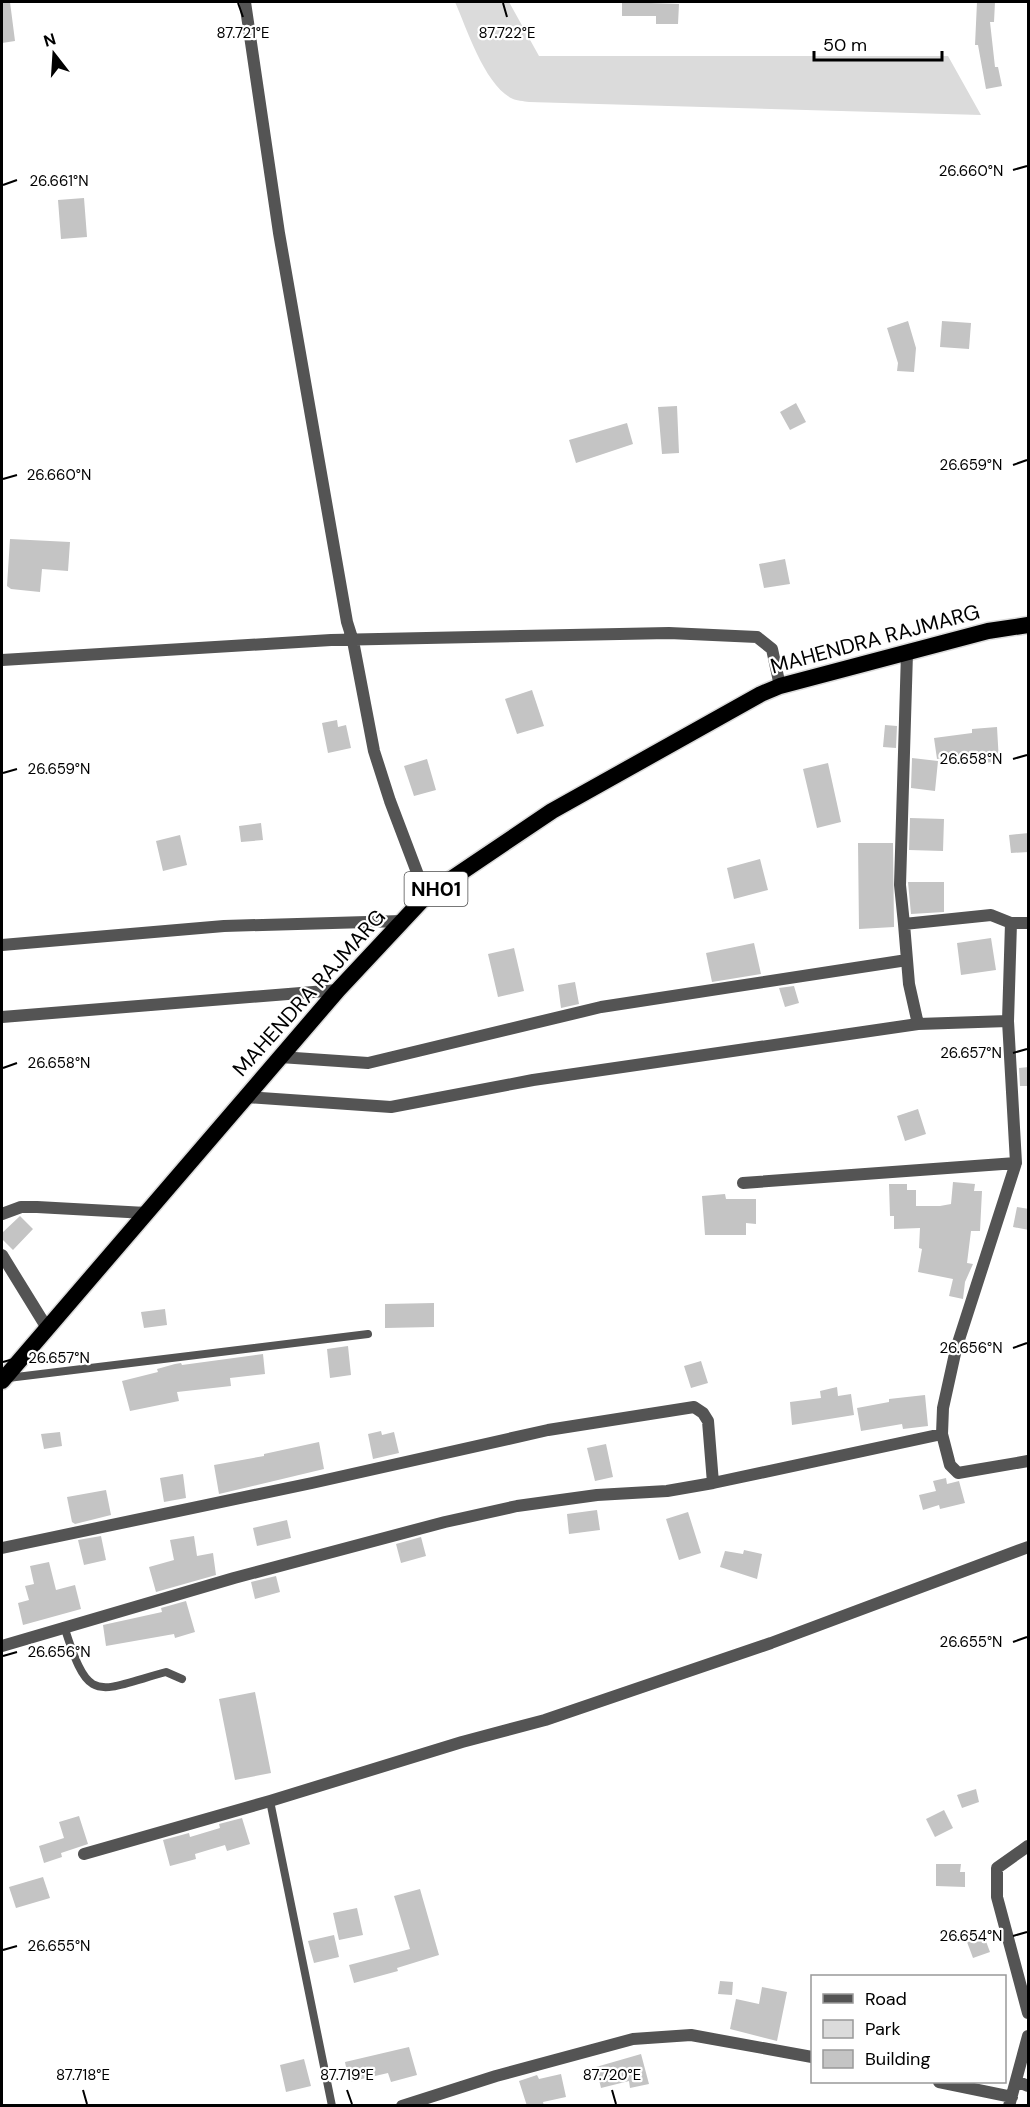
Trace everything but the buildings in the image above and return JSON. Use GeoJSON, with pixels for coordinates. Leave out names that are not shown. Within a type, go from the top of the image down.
{"type":"FeatureCollection","features":[{"type":"Feature","properties":{"kind":"highway","name":"MAHENDRA RAJMARG"},"geometry":{"type":"LineString","coordinates":[[3,1380],[338,990],[426,896],[552,811],[780,686],[988,631],[1029,625]]}},
{"type":"Feature","properties":{"kind":"street"},"geometry":{"type":"LineString","coordinates":[[245,2],[279,233],[339,576],[374,751],[390,801],[426,896]]}},
{"type":"Feature","properties":{"kind":"street"},"geometry":{"type":"LineString","coordinates":[[2,660],[353,641],[669,633],[757,637],[772,649],[780,686]]}},
{"type":"Feature","properties":{"kind":"street"},"geometry":{"type":"LineString","coordinates":[[907,653],[900,885],[907,960],[918,1024]]}},
{"type":"Feature","properties":{"kind":"street"},"geometry":{"type":"LineString","coordinates":[[904,924],[992,915],[1011,922],[1029,923]]}},
{"type":"Feature","properties":{"kind":"street"},"geometry":{"type":"LineString","coordinates":[[2,945],[224,926],[402,921]]}},
{"type":"Feature","properties":{"kind":"street"},"geometry":{"type":"LineString","coordinates":[[1011,922],[1008,1021],[1016,1163],[956,1349],[943,1408],[942,1434],[950,1465],[958,1473],[1029,1461]]}},
{"type":"Feature","properties":{"kind":"street"},"geometry":{"type":"LineString","coordinates":[[280,1057],[368,1063],[601,1007],[907,960]]}},
{"type":"Feature","properties":{"kind":"street"},"geometry":{"type":"LineString","coordinates":[[2,1017],[338,990]]}},
{"type":"Feature","properties":{"kind":"street"},"geometry":{"type":"LineString","coordinates":[[246,1097],[391,1107],[533,1080],[918,1024],[1008,1021]]}},
{"type":"Feature","properties":{"kind":"street"},"geometry":{"type":"LineString","coordinates":[[743,1183],[1016,1163]]}},
{"type":"Feature","properties":{"kind":"street"},"geometry":{"type":"LineString","coordinates":[[2,1214],[21,1208],[37,1207],[146,1213]]}},
{"type":"Feature","properties":{"kind":"street"},"geometry":{"type":"LineString","coordinates":[[2,1255],[47,1328]]}},
{"type":"Feature","properties":{"kind":"street"},"geometry":{"type":"LineString","coordinates":[[2,1548],[300,1486],[548,1430],[694,1407],[703,1413],[708,1421],[713,1483]]}},
{"type":"Feature","properties":{"kind":"street"},"geometry":{"type":"LineString","coordinates":[[2,1646],[64,1626],[455,1520],[517,1506],[597,1495],[667,1491],[942,1434]]}},
{"type":"Feature","properties":{"kind":"street"},"geometry":{"type":"LineString","coordinates":[[84,1854],[270,1802],[462,1742],[556,1716],[771,1643],[1029,1547]]}},
{"type":"Feature","properties":{"kind":"street"},"geometry":{"type":"LineString","coordinates":[[1029,1846],[997,1868],[997,1897],[1029,2013]]}},
{"type":"Feature","properties":{"kind":"street"},"geometry":{"type":"LineString","coordinates":[[402,2106],[496,2076],[633,2039],[691,2035],[811,2057]]}},
{"type":"Feature","properties":{"kind":"street"},"geometry":{"type":"LineString","coordinates":[[943,2083],[1011,2101],[1022,2084],[1029,2036]]}},
{"type":"Feature","properties":{"kind":"lane"},"geometry":{"type":"LineString","coordinates":[[3,1380],[368,1334]]}},
{"type":"Feature","properties":{"kind":"lane"},"geometry":{"type":"LineString","coordinates":[[64,1626],[77,1667],[91,1684],[108,1689],[166,1672],[182,1679]]}},
{"type":"Feature","properties":{"kind":"lane"},"geometry":{"type":"LineString","coordinates":[[270,1802],[332,2106]]}},
{"type":"Feature","properties":{"kind":"green space"},"geometry":{"type":"Polygon","coordinates":[[[455,2],[509,2],[539,56],[948,56],[981,115],[518,100],[501,91],[485,68],[455,2]]]}}]}
